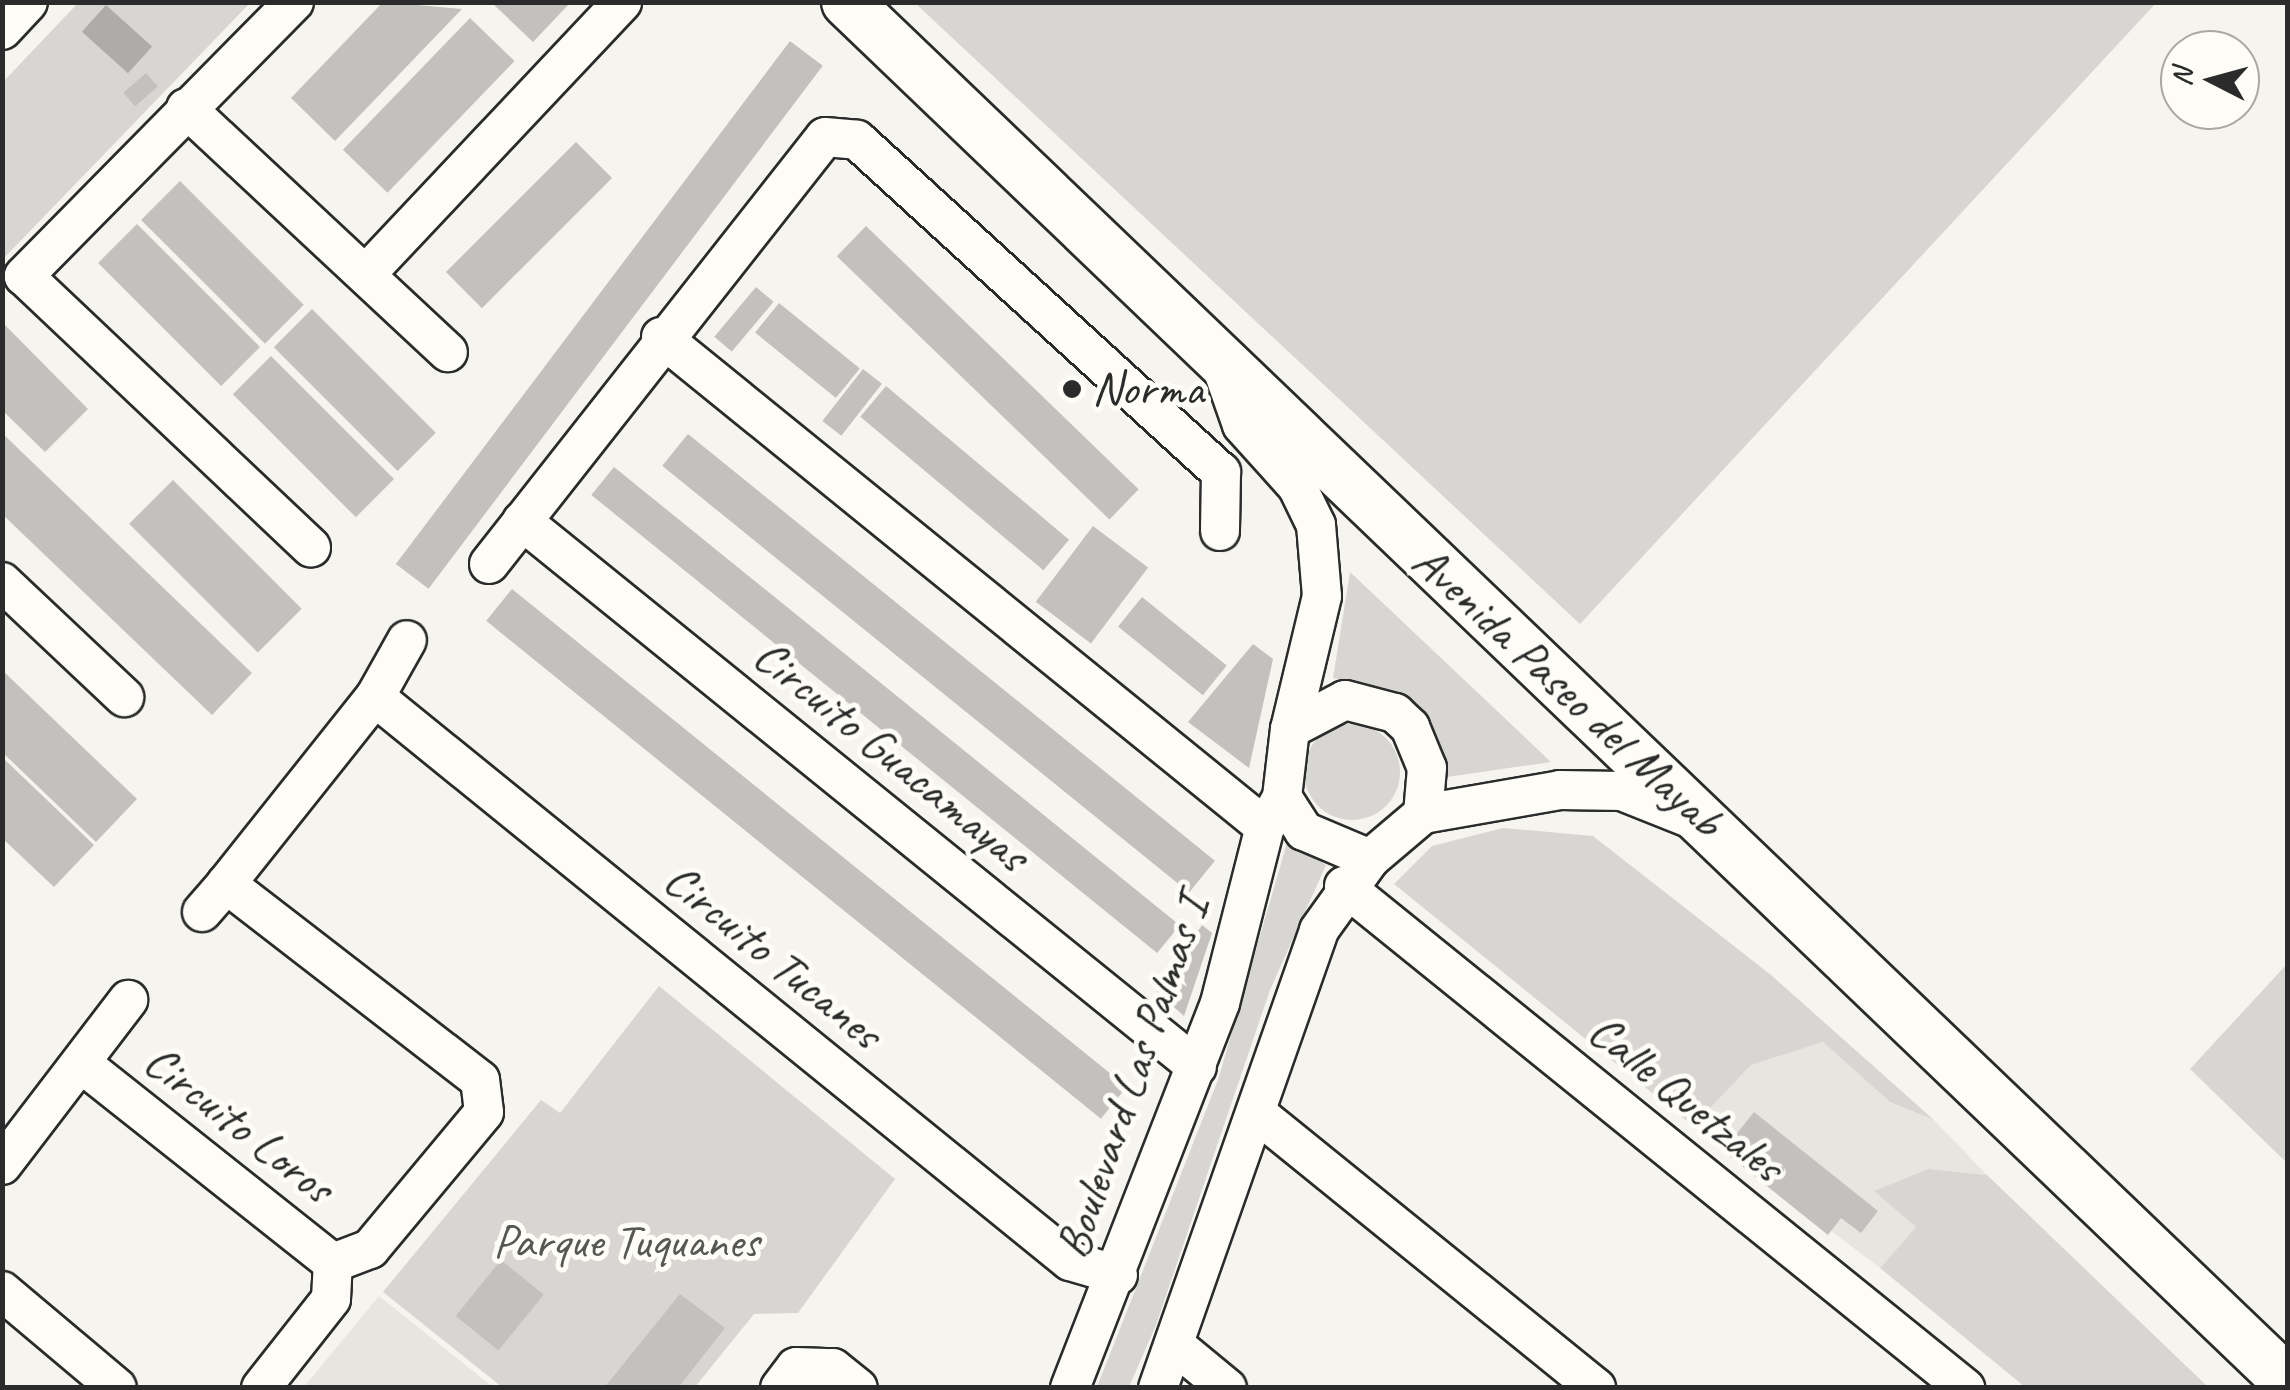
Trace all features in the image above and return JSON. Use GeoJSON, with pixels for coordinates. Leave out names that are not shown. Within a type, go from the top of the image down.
{"type":"FeatureCollection","features":[{"type":"Feature","properties":{"kind":"main road","name":"Avenida Paseo del Mayab"},"geometry":{"type":"LineString","coordinates":[[847,2],[1224,370],[1717,828],[2288,1382]]}},
{"type":"Feature","properties":{"kind":"street"},"geometry":{"type":"LineString","coordinates":[[2,30],[28,2]]}},
{"type":"Feature","properties":{"kind":"street"},"geometry":{"type":"LineString","coordinates":[[294,2],[24,276],[312,547]]}},
{"type":"Feature","properties":{"kind":"street"},"geometry":{"type":"LineString","coordinates":[[367,273],[622,2]]}},
{"type":"Feature","properties":{"kind":"street"},"geometry":{"type":"LineString","coordinates":[[186,108],[448,352]]}},
{"type":"Feature","properties":{"kind":"street"},"geometry":{"type":"LineString","coordinates":[[490,564],[661,337],[825,138],[857,140],[1222,472],[1220,531]]}},
{"type":"Feature","properties":{"kind":"street"},"geometry":{"type":"LineString","coordinates":[[661,337],[1274,812],[1357,872]]}},
{"type":"Feature","properties":{"kind":"street"},"geometry":{"type":"LineString","coordinates":[[1224,370],[1242,425],[1297,486],[1316,525],[1322,596],[1274,812]]}},
{"type":"Feature","properties":{"kind":"street","name":"Circuito Guacamayas"},"geometry":{"type":"LineString","coordinates":[[522,520],[1197,1067]]}},
{"type":"Feature","properties":{"kind":"street"},"geometry":{"type":"LineString","coordinates":[[2,582],[124,697]]}},
{"type":"Feature","properties":{"kind":"street"},"geometry":{"type":"LineString","coordinates":[[375,697],[407,640]]}},
{"type":"Feature","properties":{"kind":"street","name":"Circuito Loros"},"geometry":{"type":"LineString","coordinates":[[334,1264],[370,1249],[484,1112],[480,1080],[214,898],[375,697]]}},
{"type":"Feature","properties":{"kind":"street","name":"Circuito Tucanes"},"geometry":{"type":"LineString","coordinates":[[375,697],[1070,1262],[1118,1275]]}},
{"type":"Feature","properties":{"kind":"street"},"geometry":{"type":"LineString","coordinates":[[1290,729],[1345,700],[1395,713],[1422,750],[1422,814]]}},
{"type":"Feature","properties":{"kind":"street"},"geometry":{"type":"LineString","coordinates":[[1158,1388],[1259,1115],[1319,930],[1357,872],[1422,814],[1502,796],[1622,792],[1717,828]]}},
{"type":"Feature","properties":{"kind":"street","name":"Boulevard Las Palmas I"},"geometry":{"type":"LineString","coordinates":[[1070,1388],[1118,1275],[1197,1067],[1274,812]]}},
{"type":"Feature","properties":{"kind":"street","name":"Calle Quetzales"},"geometry":{"type":"LineString","coordinates":[[1357,872],[1965,1388]]}},
{"type":"Feature","properties":{"kind":"street"},"geometry":{"type":"LineString","coordinates":[[2,1165],[128,1000]]}},
{"type":"Feature","properties":{"kind":"street","name":"Circuito Loros"},"geometry":{"type":"LineString","coordinates":[[82,1064],[334,1264]]}},
{"type":"Feature","properties":{"kind":"street"},"geometry":{"type":"LineString","coordinates":[[1259,1115],[1596,1388]]}},
{"type":"Feature","properties":{"kind":"street","name":"Circuito Loros"},"geometry":{"type":"LineString","coordinates":[[261,1388],[331,1299],[334,1264]]}},
{"type":"Feature","properties":{"kind":"street"},"geometry":{"type":"LineString","coordinates":[[2,1292],[117,1388]]}},
{"type":"Feature","properties":{"kind":"street"},"geometry":{"type":"LineString","coordinates":[[1176,1346],[1228,1388]]}},
{"type":"Feature","properties":{"kind":"street"},"geometry":{"type":"LineString","coordinates":[[788,1377],[833,1368],[858,1388]]}},
{"type":"Feature","properties":{"kind":"shaded area"},"geometry":{"type":"Polygon","coordinates":[[[106,5],[152,46],[128,73],[82,32],[106,5]]]}},
{"type":"Feature","properties":{"kind":"shaded area"},"geometry":{"type":"Polygon","coordinates":[[[1823,1042],[1890,1102],[1934,1120],[1987,1175],[1928,1169],[1875,1191],[1916,1227],[1880,1268],[1693,1126],[1751,1065],[1823,1042]]]}},
{"type":"Feature","properties":{"kind":"shaded area"},"geometry":{"type":"Polygon","coordinates":[[[379,1296],[493,1387],[304,1387],[379,1296]]]}},
{"type":"Feature","properties":{"kind":"green space"},"geometry":{"type":"Polygon","coordinates":[[[78,3],[250,3],[3,259],[2,83],[78,3]]]}},
{"type":"Feature","properties":{"kind":"green space"},"geometry":{"type":"Polygon","coordinates":[[[915,3],[2156,3],[1580,624],[915,3]]]}},
{"type":"Feature","properties":{"kind":"green space"},"geometry":{"type":"Polygon","coordinates":[[[1350,572],[1551,762],[1447,777],[1429,722],[1403,695],[1333,678],[1350,572]]]}},
{"type":"Feature","properties":{"kind":"green space"},"geometry":{"type":"Polygon","coordinates":[[[1352,724],[1370,728],[1386,738],[1396,754],[1400,772],[1396,790],[1386,806],[1370,816],[1352,820],[1334,816],[1318,806],[1308,790],[1304,772],[1308,754],[1318,738],[1334,728],[1352,724]]]}},
{"type":"Feature","properties":{"kind":"green space"},"geometry":{"type":"Polygon","coordinates":[[[1503,828],[1593,836],[1771,975],[1934,1120],[1890,1102],[1823,1042],[1751,1065],[1693,1126],[1394,884],[1432,846],[1503,828]]]}},
{"type":"Feature","properties":{"kind":"green space"},"geometry":{"type":"Polygon","coordinates":[[[1287,843],[1326,865],[1270,990],[1156,1325],[1129,1387],[1097,1387],[1218,1080],[1287,843]]]}},
{"type":"Feature","properties":{"kind":"green space"},"geometry":{"type":"Polygon","coordinates":[[[2287,964],[2287,1163],[2190,1069],[2287,964]]]}},
{"type":"Feature","properties":{"kind":"green space","name":"Parque Tuquanes"},"geometry":{"type":"Polygon","coordinates":[[[659,986],[895,1179],[798,1313],[754,1314],[695,1387],[502,1387],[383,1292],[541,1100],[560,1113],[659,986]]]}},
{"type":"Feature","properties":{"kind":"green space"},"geometry":{"type":"Polygon","coordinates":[[[1928,1169],[1987,1175],[2208,1387],[2025,1387],[1880,1268],[1916,1227],[1874,1191],[1928,1169]]]}},
{"type":"Feature","properties":{"kind":"building"},"geometry":{"type":"Polygon","coordinates":[[[383,2],[462,9],[335,141],[291,98],[383,2]]]}},
{"type":"Feature","properties":{"kind":"building"},"geometry":{"type":"Polygon","coordinates":[[[491,2],[571,2],[533,42],[491,2]]]}},
{"type":"Feature","properties":{"kind":"building"},"geometry":{"type":"Polygon","coordinates":[[[470,18],[515,61],[387,193],[343,150],[470,18]]]}},
{"type":"Feature","properties":{"kind":"building"},"geometry":{"type":"Polygon","coordinates":[[[790,41],[823,66],[429,589],[396,564],[790,41]]]}},
{"type":"Feature","properties":{"kind":"building"},"geometry":{"type":"Polygon","coordinates":[[[146,73],[158,87],[135,106],[123,93],[146,73]]]}},
{"type":"Feature","properties":{"kind":"building"},"geometry":{"type":"Polygon","coordinates":[[[576,142],[612,178],[482,308],[446,272],[576,142]]]}},
{"type":"Feature","properties":{"kind":"building"},"geometry":{"type":"Polygon","coordinates":[[[180,181],[304,305],[265,344],[141,220],[180,181]]]}},
{"type":"Feature","properties":{"kind":"building"},"geometry":{"type":"Polygon","coordinates":[[[137,224],[260,347],[221,386],[98,263],[137,224]]]}},
{"type":"Feature","properties":{"kind":"building"},"geometry":{"type":"Polygon","coordinates":[[[866,226],[1139,489],[1109,519],[837,256],[866,226]]]}},
{"type":"Feature","properties":{"kind":"building"},"geometry":{"type":"Polygon","coordinates":[[[756,287],[774,302],[732,352],[714,337],[756,287]]]}},
{"type":"Feature","properties":{"kind":"building"},"geometry":{"type":"Polygon","coordinates":[[[779,303],[860,368],[836,398],[755,333],[779,303]]]}},
{"type":"Feature","properties":{"kind":"building"},"geometry":{"type":"Polygon","coordinates":[[[312,309],[436,433],[398,471],[274,347],[312,309]]]}},
{"type":"Feature","properties":{"kind":"building"},"geometry":{"type":"Polygon","coordinates":[[[2,322],[88,409],[45,452],[2,410],[2,322]]]}},
{"type":"Feature","properties":{"kind":"building"},"geometry":{"type":"Polygon","coordinates":[[[271,356],[394,479],[356,517],[233,394],[271,356]]]}},
{"type":"Feature","properties":{"kind":"building"},"geometry":{"type":"Polygon","coordinates":[[[863,369],[882,384],[841,436],[822,421],[863,369]]]}},
{"type":"Feature","properties":{"kind":"building"},"geometry":{"type":"Polygon","coordinates":[[[886,386],[1069,540],[1043,570],[860,417],[886,386]]]}},
{"type":"Feature","properties":{"kind":"building"},"geometry":{"type":"Polygon","coordinates":[[[2,433],[252,673],[212,715],[2,514],[2,433]]]}},
{"type":"Feature","properties":{"kind":"building"},"geometry":{"type":"Polygon","coordinates":[[[688,434],[1215,861],[1189,893],[662,466],[688,434]]]}},
{"type":"Feature","properties":{"kind":"building"},"geometry":{"type":"Polygon","coordinates":[[[614,467],[1180,925],[1157,953],[591,495],[614,467]]]}},
{"type":"Feature","properties":{"kind":"building"},"geometry":{"type":"Polygon","coordinates":[[[173,480],[302,609],[258,653],[129,524],[173,480]]]}},
{"type":"Feature","properties":{"kind":"building"},"geometry":{"type":"Polygon","coordinates":[[[1093,526],[1148,568],[1091,643],[1036,602],[1093,526]]]}},
{"type":"Feature","properties":{"kind":"building"},"geometry":{"type":"Polygon","coordinates":[[[512,589],[1127,1087],[1101,1119],[486,621],[512,589]]]}},
{"type":"Feature","properties":{"kind":"building"},"geometry":{"type":"Polygon","coordinates":[[[1142,597],[1227,666],[1203,695],[1118,627],[1142,597]]]}},
{"type":"Feature","properties":{"kind":"building"},"geometry":{"type":"Polygon","coordinates":[[[1253,644],[1273,659],[1249,768],[1188,722],[1253,644]]]}},
{"type":"Feature","properties":{"kind":"building"},"geometry":{"type":"Polygon","coordinates":[[[2,670],[137,799],[96,842],[2,752],[2,670]]]}},
{"type":"Feature","properties":{"kind":"building"},"geometry":{"type":"Polygon","coordinates":[[[2,757],[94,845],[54,887],[2,838],[2,757]]]}},
{"type":"Feature","properties":{"kind":"building"},"geometry":{"type":"Polygon","coordinates":[[[1202,925],[1212,933],[1184,1016],[1157,992],[1202,925]]]}},
{"type":"Feature","properties":{"kind":"building"},"geometry":{"type":"Polygon","coordinates":[[[1754,1112],[1878,1211],[1861,1233],[1841,1218],[1828,1235],[1723,1151],[1754,1112]]]}},
{"type":"Feature","properties":{"kind":"building"},"geometry":{"type":"Polygon","coordinates":[[[501,1260],[544,1295],[498,1351],[456,1316],[501,1260]]]}},
{"type":"Feature","properties":{"kind":"building"},"geometry":{"type":"Polygon","coordinates":[[[680,1294],[725,1328],[678,1388],[604,1388],[680,1294]]]}},
{"type":"Feature","properties":{"kind":"place","name":"Norma"},"geometry":{"type":"Point","coordinates":[1072,389]}}]}
